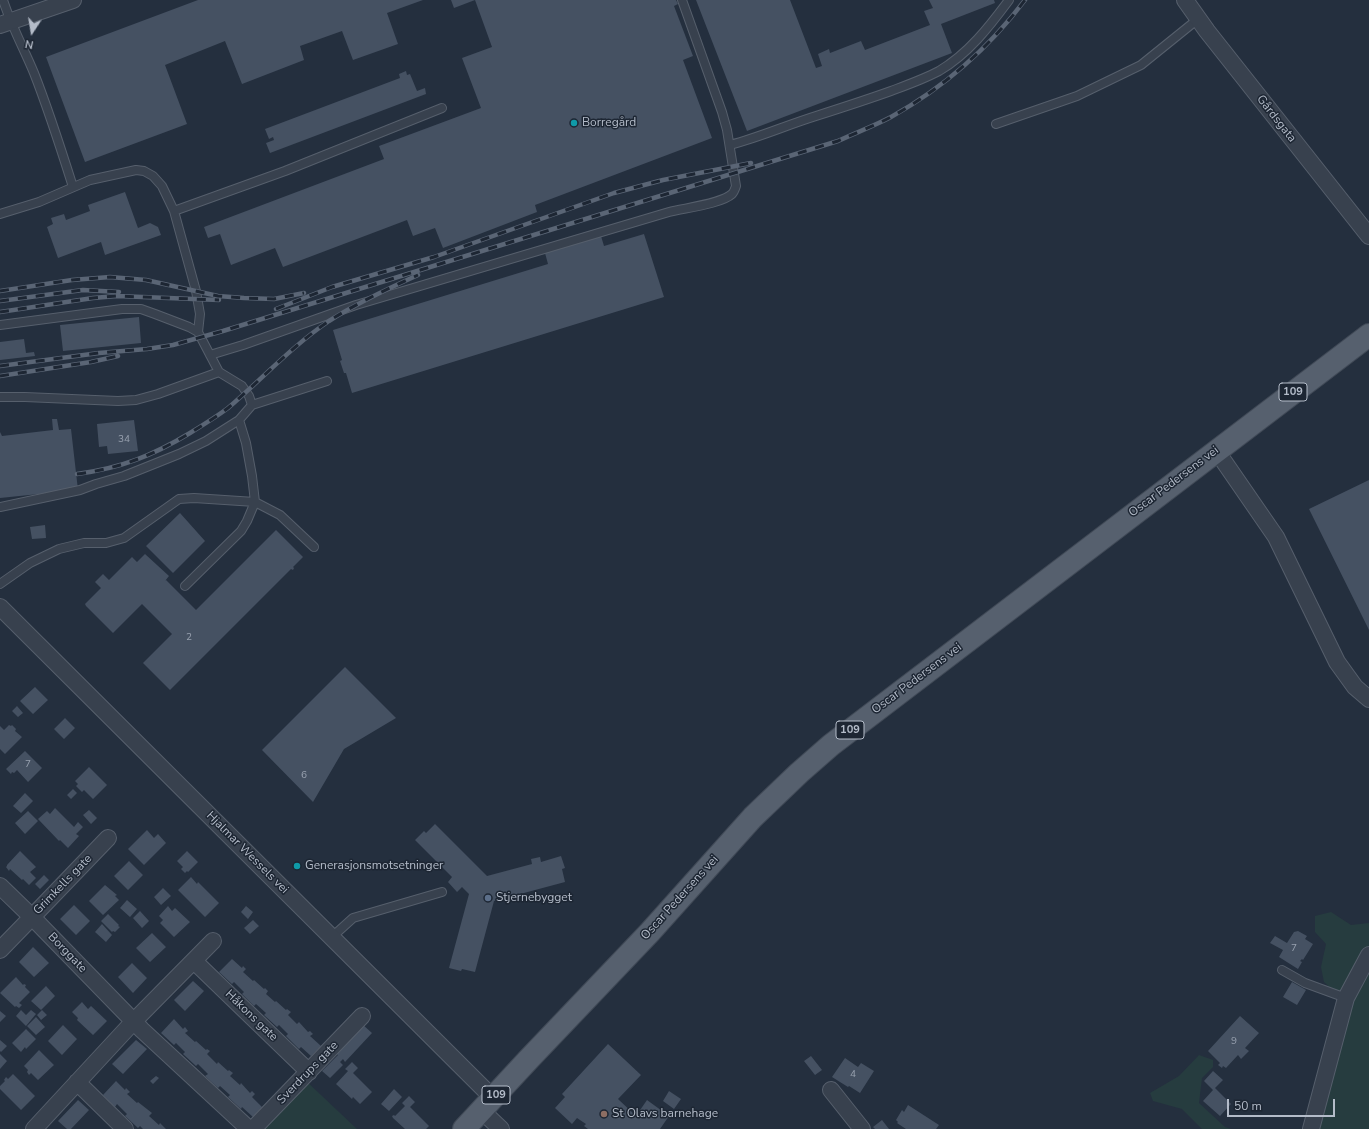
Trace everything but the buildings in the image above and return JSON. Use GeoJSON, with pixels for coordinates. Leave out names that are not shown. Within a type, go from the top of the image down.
{"type":"FeatureCollection","features":[{"type":"Feature","properties":{"kind":"main road","name":"Oscar Pedersens vei"},"geometry":{"type":"LineString","coordinates":[[464,1129],[650,932],[753,817],[799,773],[831,745],[1216,450],[1369,335]]}},
{"type":"Feature","properties":{"kind":"street"},"geometry":{"type":"LineString","coordinates":[[5,24],[74,0]]}},
{"type":"Feature","properties":{"kind":"street","name":"Gårdsgata"},"geometry":{"type":"LineString","coordinates":[[1184,0],[1369,236]]}},
{"type":"Feature","properties":{"kind":"street"},"geometry":{"type":"LineString","coordinates":[[1216,450],[1276,537],[1337,662],[1355,688],[1369,699]]}},
{"type":"Feature","properties":{"kind":"street","name":"Hjalmar Wessels vei"},"geometry":{"type":"LineString","coordinates":[[0,607],[332,937],[487,1104],[500,1129]]}},
{"type":"Feature","properties":{"kind":"street","name":"Grimkells gate"},"geometry":{"type":"LineString","coordinates":[[0,886],[32,917],[108,838]]}},
{"type":"Feature","properties":{"kind":"street"},"geometry":{"type":"LineString","coordinates":[[0,950],[32,917]]}},
{"type":"Feature","properties":{"kind":"street","name":"Borggate"},"geometry":{"type":"LineString","coordinates":[[32,917],[134,1022]]}},
{"type":"Feature","properties":{"kind":"street"},"geometry":{"type":"LineString","coordinates":[[34,1129],[134,1022],[213,941]]}},
{"type":"Feature","properties":{"kind":"street"},"geometry":{"type":"LineString","coordinates":[[1311,1129],[1346,998],[1369,955]]}},
{"type":"Feature","properties":{"kind":"street","name":"Håkons gate"},"geometry":{"type":"LineString","coordinates":[[194,961],[309,1072]]}},
{"type":"Feature","properties":{"kind":"street","name":"Sverdrups gate"},"geometry":{"type":"LineString","coordinates":[[253,1129],[362,1016]]}},
{"type":"Feature","properties":{"kind":"street"},"geometry":{"type":"LineString","coordinates":[[134,1022],[249,1129]]}},
{"type":"Feature","properties":{"kind":"street"},"geometry":{"type":"LineString","coordinates":[[77,1082],[125,1129]]}},
{"type":"Feature","properties":{"kind":"street"},"geometry":{"type":"LineString","coordinates":[[831,1090],[862,1129]]}},
{"type":"Feature","properties":{"kind":"lane"},"geometry":{"type":"LineString","coordinates":[[2,0],[5,24],[34,74],[56,131],[73,187]]}},
{"type":"Feature","properties":{"kind":"lane"},"geometry":{"type":"LineString","coordinates":[[210,355],[243,345],[356,305],[669,212],[724,199],[732,194],[736,186],[727,130],[720,105],[682,0]]}},
{"type":"Feature","properties":{"kind":"lane"},"geometry":{"type":"LineString","coordinates":[[730,146],[847,106],[911,83],[939,71],[968,49],[988,28],[1009,0]]}},
{"type":"Feature","properties":{"kind":"lane"},"geometry":{"type":"LineString","coordinates":[[996,124],[1076,96],[1141,65],[1198,19]]}},
{"type":"Feature","properties":{"kind":"lane"},"geometry":{"type":"LineString","coordinates":[[174,212],[285,171],[442,108]]}},
{"type":"Feature","properties":{"kind":"lane"},"geometry":{"type":"LineString","coordinates":[[0,214],[39,202],[90,180],[129,171],[144,171],[153,176],[162,186],[174,212],[196,290],[200,314],[198,332]]}},
{"type":"Feature","properties":{"kind":"lane"},"geometry":{"type":"LineString","coordinates":[[0,325],[122,309],[140,309],[189,327],[198,332],[219,372],[242,386],[250,396],[252,405]]}},
{"type":"Feature","properties":{"kind":"lane"},"geometry":{"type":"LineString","coordinates":[[0,397],[118,401],[136,400],[158,394],[219,372]]}},
{"type":"Feature","properties":{"kind":"lane"},"geometry":{"type":"LineString","coordinates":[[0,507],[80,490],[124,476],[179,454],[206,441],[239,420],[252,405],[327,381]]}},
{"type":"Feature","properties":{"kind":"lane"},"geometry":{"type":"LineString","coordinates":[[185,586],[240,531],[247,521],[255,502],[246,443],[239,420]]}},
{"type":"Feature","properties":{"kind":"lane"},"geometry":{"type":"LineString","coordinates":[[0,584],[30,563],[59,549],[84,543],[106,543],[124,538],[179,499],[255,502],[280,515],[314,548]]}},
{"type":"Feature","properties":{"kind":"lane"},"geometry":{"type":"LineString","coordinates":[[332,937],[353,918],[442,892]]}},
{"type":"Feature","properties":{"kind":"lane"},"geometry":{"type":"LineString","coordinates":[[1282,970],[1305,983],[1346,998]]}},
{"type":"Feature","properties":{"kind":"green space"},"geometry":{"type":"Polygon","coordinates":[[[1331,912],[1351,925],[1369,923],[1369,1129],[1319,1129],[1350,1006],[1324,982],[1321,967],[1326,944],[1315,932],[1315,916],[1331,912]]]}},
{"type":"Feature","properties":{"kind":"green space"},"geometry":{"type":"Polygon","coordinates":[[[1199,1055],[1213,1060],[1213,1067],[1202,1078],[1199,1103],[1225,1127],[1231,1129],[1202,1129],[1182,1109],[1153,1101],[1150,1093],[1179,1076],[1199,1055]]]}},
{"type":"Feature","properties":{"kind":"green space"},"geometry":{"type":"Polygon","coordinates":[[[303,1078],[357,1129],[253,1129],[303,1078]]]}},
{"type":"Feature","properties":{"kind":"railway"},"geometry":{"type":"LineString","coordinates":[[0,366],[173,345],[223,331],[838,141],[891,117],[910,106],[947,80],[964,66],[996,34],[1025,0]]}},
{"type":"Feature","properties":{"kind":"railway"},"geometry":{"type":"LineString","coordinates":[[276,309],[332,287],[434,257],[614,193],[663,180],[751,163]]}},
{"type":"Feature","properties":{"kind":"railway"},"geometry":{"type":"LineString","coordinates":[[77,474],[108,468],[136,460],[190,433],[228,408],[302,341],[329,321],[361,302],[418,275]]}},
{"type":"Feature","properties":{"kind":"railway"},"geometry":{"type":"LineString","coordinates":[[0,291],[72,280],[110,277],[146,280],[218,296],[274,299],[304,293]]}},
{"type":"Feature","properties":{"kind":"railway"},"geometry":{"type":"LineString","coordinates":[[0,301],[83,290],[119,292]]}},
{"type":"Feature","properties":{"kind":"railway"},"geometry":{"type":"LineString","coordinates":[[0,312],[93,298],[117,296],[219,300]]}},
{"type":"Feature","properties":{"kind":"railway"},"geometry":{"type":"LineString","coordinates":[[0,376],[91,362],[118,356]]}},
{"type":"Feature","properties":{"kind":"place","name":"Borregård"},"geometry":{"type":"Point","coordinates":[574,123]}},
{"type":"Feature","properties":{"kind":"place","name":"Generasjonsmotsetninger"},"geometry":{"type":"Point","coordinates":[297,866]}},
{"type":"Feature","properties":{"kind":"place","name":"Stjernebygget"},"geometry":{"type":"Point","coordinates":[488,898]}},
{"type":"Feature","properties":{"kind":"place","name":"St Olavs barnehage"},"geometry":{"type":"Point","coordinates":[604,1114]}}]}
